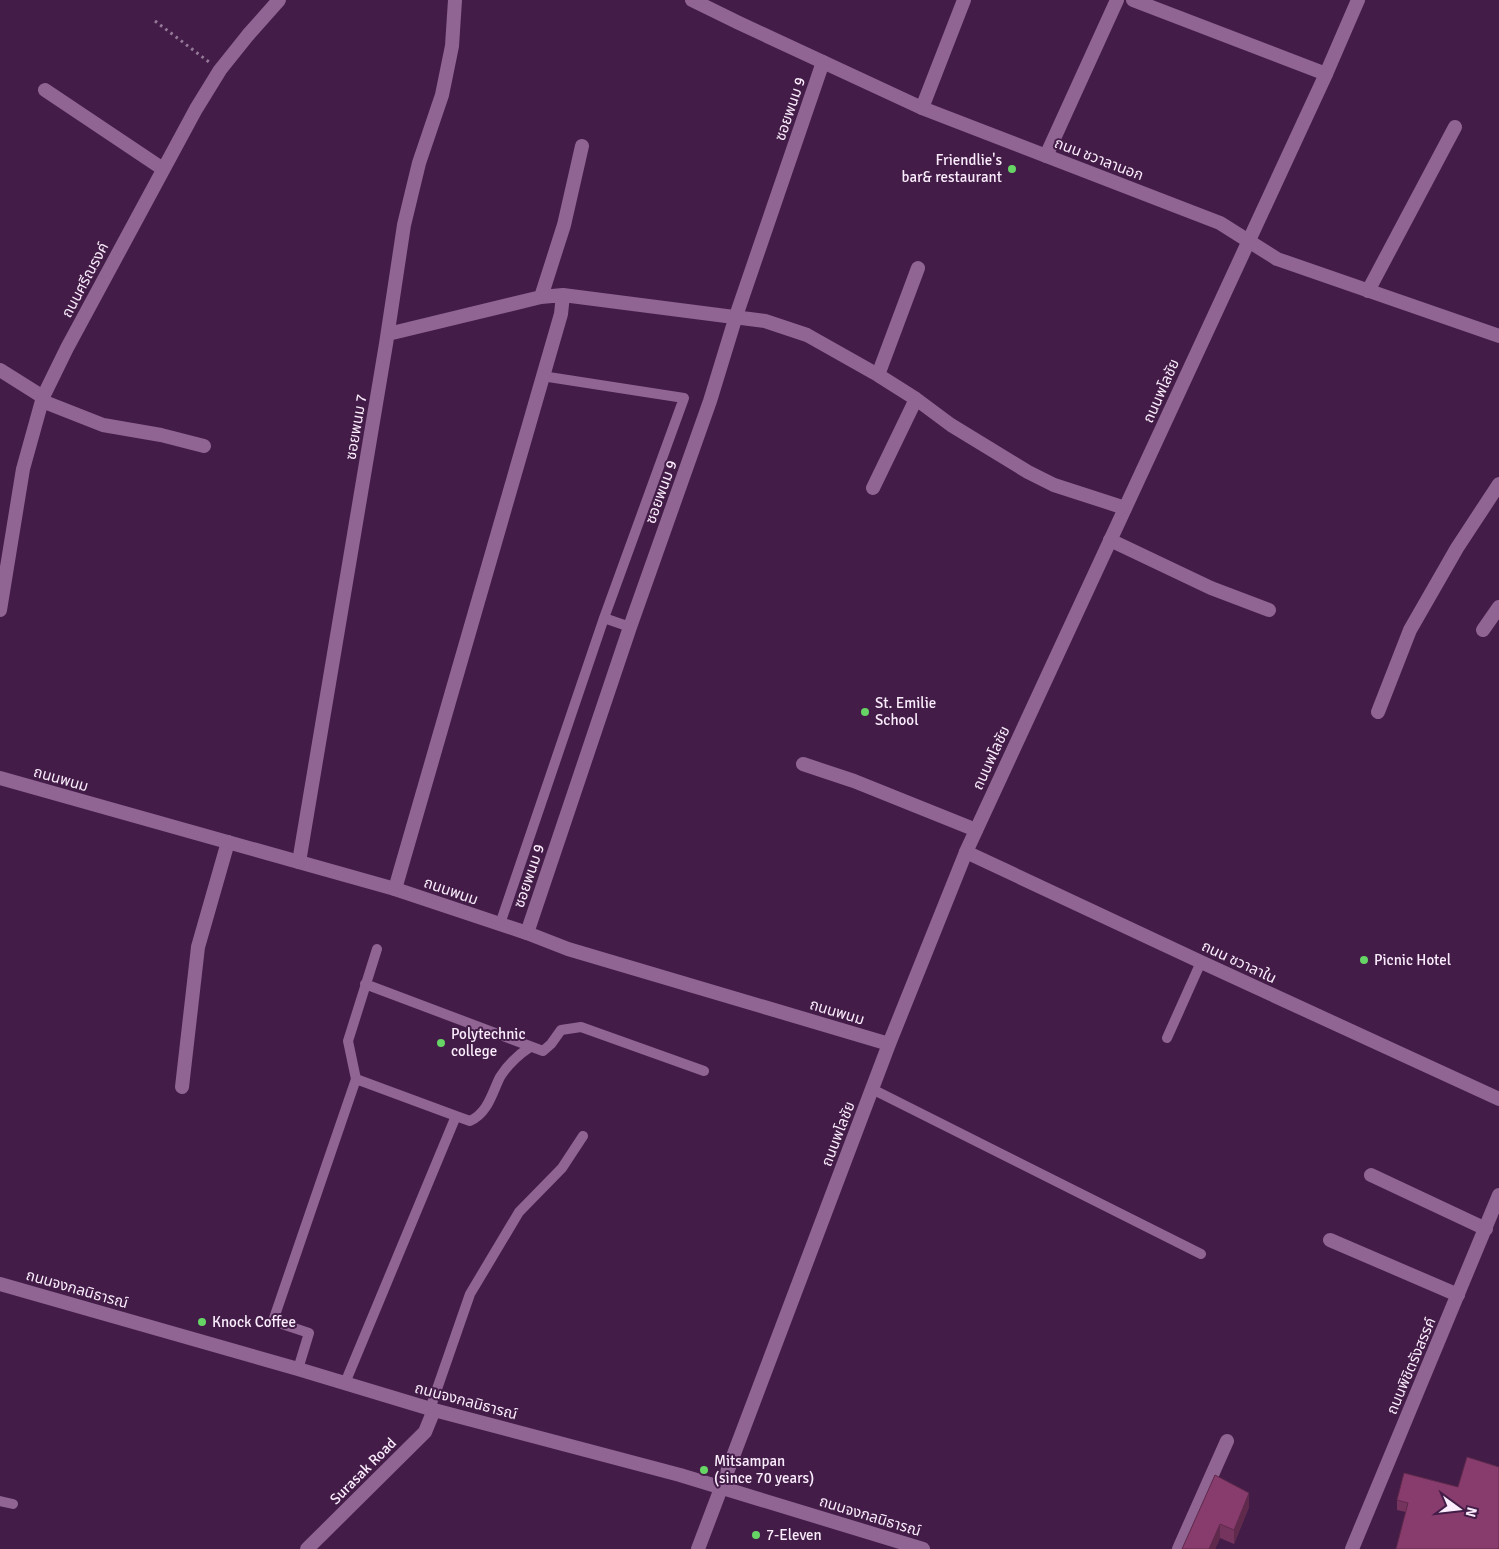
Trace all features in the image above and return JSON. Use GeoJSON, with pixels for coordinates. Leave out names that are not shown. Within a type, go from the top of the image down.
{"type":"FeatureCollection","features":[{"type":"Feature","properties":{"kind":"street","name":"ถนนศรีณรงค์"},"geometry":{"type":"LineString","coordinates":[[0,610],[23,469],[43,399],[67,348],[196,109],[220,70],[279,0]]}},
{"type":"Feature","properties":{"kind":"street","name":"ซอยพนม 7"},"geometry":{"type":"LineString","coordinates":[[299,862],[388,334],[404,225],[419,163],[442,95],[452,46],[455,0]]}},
{"type":"Feature","properties":{"kind":"street","name":"ถนน ชวาลานอก"},"geometry":{"type":"LineString","coordinates":[[692,0],[922,108],[1220,223],[1277,259],[1499,336]]}},
{"type":"Feature","properties":{"kind":"street"},"geometry":{"type":"LineString","coordinates":[[922,108],[964,0]]}},
{"type":"Feature","properties":{"kind":"street"},"geometry":{"type":"LineString","coordinates":[[1046,156],[1117,0]]}},
{"type":"Feature","properties":{"kind":"street"},"geometry":{"type":"LineString","coordinates":[[1133,0],[1326,74]]}},
{"type":"Feature","properties":{"kind":"street","name":"ถนนพโลชัย"},"geometry":{"type":"LineString","coordinates":[[698,1549],[889,1044],[966,852],[1326,74],[1358,0]]}},
{"type":"Feature","properties":{"kind":"street","name":"ซอยพนม 9"},"geometry":{"type":"LineString","coordinates":[[527,933],[630,627],[710,401],[736,316],[823,62]]}},
{"type":"Feature","properties":{"kind":"street"},"geometry":{"type":"LineString","coordinates":[[45,90],[163,168]]}},
{"type":"Feature","properties":{"kind":"street"},"geometry":{"type":"LineString","coordinates":[[1368,291],[1455,127]]}},
{"type":"Feature","properties":{"kind":"street"},"geometry":{"type":"LineString","coordinates":[[541,297],[564,224],[582,146]]}},
{"type":"Feature","properties":{"kind":"street"},"geometry":{"type":"LineString","coordinates":[[878,375],[918,268]]}},
{"type":"Feature","properties":{"kind":"street"},"geometry":{"type":"LineString","coordinates":[[388,334],[541,297],[563,295],[765,321],[807,335],[878,375],[916,399],[951,425],[1028,472],[1054,485],[1126,508]]}},
{"type":"Feature","properties":{"kind":"street"},"geometry":{"type":"LineString","coordinates":[[395,889],[561,314],[563,295]]}},
{"type":"Feature","properties":{"kind":"street"},"geometry":{"type":"LineString","coordinates":[[0,370],[43,399],[103,425],[160,435],[204,446]]}},
{"type":"Feature","properties":{"kind":"street"},"geometry":{"type":"LineString","coordinates":[[873,488],[916,399]]}},
{"type":"Feature","properties":{"kind":"street"},"geometry":{"type":"LineString","coordinates":[[1378,712],[1410,630],[1457,548],[1499,484]]}},
{"type":"Feature","properties":{"kind":"street"},"geometry":{"type":"LineString","coordinates":[[1110,540],[1211,588],[1270,610]]}},
{"type":"Feature","properties":{"kind":"street"},"geometry":{"type":"LineString","coordinates":[[1483,630],[1499,607]]}},
{"type":"Feature","properties":{"kind":"street"},"geometry":{"type":"LineString","coordinates":[[803,764],[854,781],[976,830]]}},
{"type":"Feature","properties":{"kind":"street","name":"ถนนพนม"},"geometry":{"type":"LineString","coordinates":[[0,778],[395,889],[578,952],[889,1044]]}},
{"type":"Feature","properties":{"kind":"street"},"geometry":{"type":"LineString","coordinates":[[182,1086],[198,947],[228,842]]}},
{"type":"Feature","properties":{"kind":"street","name":"ถนน ชวาลาใน"},"geometry":{"type":"LineString","coordinates":[[966,852],[1499,1099]]}},
{"type":"Feature","properties":{"kind":"street"},"geometry":{"type":"LineString","coordinates":[[1370,1175],[1486,1229]]}},
{"type":"Feature","properties":{"kind":"street","name":"ถนนพิชิตรังสรรค์"},"geometry":{"type":"LineString","coordinates":[[1352,1549],[1499,1195]]}},
{"type":"Feature","properties":{"kind":"street"},"geometry":{"type":"LineString","coordinates":[[1330,1240],[1458,1295]]}},
{"type":"Feature","properties":{"kind":"street","name":"ถนนจงกลนิธารณ์"},"geometry":{"type":"LineString","coordinates":[[0,1284],[298,1369],[432,1410],[680,1475],[923,1549]]}},
{"type":"Feature","properties":{"kind":"street","name":"Surasak Road"},"geometry":{"type":"LineString","coordinates":[[307,1549],[425,1432],[432,1410]]}},
{"type":"Feature","properties":{"kind":"street"},"geometry":{"type":"LineString","coordinates":[[1179,1549],[1227,1441]]}},
{"type":"Feature","properties":{"kind":"lane"},"geometry":{"type":"LineString","coordinates":[[500,924],[604,618],[684,398],[542,376]]}},
{"type":"Feature","properties":{"kind":"lane"},"geometry":{"type":"LineString","coordinates":[[604,618],[630,627]]}},
{"type":"Feature","properties":{"kind":"lane"},"geometry":{"type":"LineString","coordinates":[[298,1369],[309,1333],[273,1321],[356,1080],[348,1041],[377,949]]}},
{"type":"Feature","properties":{"kind":"lane"},"geometry":{"type":"LineString","coordinates":[[1167,1038],[1201,962]]}},
{"type":"Feature","properties":{"kind":"lane"},"geometry":{"type":"LineString","coordinates":[[365,984],[542,1051],[552,1044],[561,1030],[581,1027],[704,1071]]}},
{"type":"Feature","properties":{"kind":"lane"},"geometry":{"type":"LineString","coordinates":[[356,1080],[470,1121],[478,1117],[490,1100],[501,1077],[514,1059],[530,1047]]}},
{"type":"Feature","properties":{"kind":"lane"},"geometry":{"type":"LineString","coordinates":[[872,1089],[1201,1254]]}},
{"type":"Feature","properties":{"kind":"lane"},"geometry":{"type":"LineString","coordinates":[[345,1383],[456,1116]]}},
{"type":"Feature","properties":{"kind":"lane"},"geometry":{"type":"LineString","coordinates":[[432,1410],[470,1294],[519,1212],[562,1168],[583,1136]]}},
{"type":"Feature","properties":{"kind":"lane"},"geometry":{"type":"LineString","coordinates":[[0,1501],[13,1504]]}},
{"type":"Feature","properties":{"kind":"path"},"geometry":{"type":"LineString","coordinates":[[155,21],[220,70]]}},
{"type":"Feature","properties":{"kind":"building"},"geometry":{"type":"Polygon","coordinates":[[[1467,1457],[1499,1467],[1499,1549],[1396,1549],[1408,1503],[1397,1500],[1404,1473],[1458,1487],[1467,1457]]]}},
{"type":"Feature","properties":{"kind":"building"},"geometry":{"type":"Polygon","coordinates":[[[1215,1475],[1249,1493],[1234,1530],[1220,1524],[1209,1549],[1182,1549],[1215,1475]]]}},
{"type":"Feature","properties":{"kind":"place","name":"Friendlie's bar& restaurant"},"geometry":{"type":"Point","coordinates":[1012,169]}},
{"type":"Feature","properties":{"kind":"place","name":"St. Emilie School"},"geometry":{"type":"Point","coordinates":[865,712]}},
{"type":"Feature","properties":{"kind":"place","name":"Picnic Hotel"},"geometry":{"type":"Point","coordinates":[1364,960]}},
{"type":"Feature","properties":{"kind":"place","name":"Polytechnic college"},"geometry":{"type":"Point","coordinates":[441,1043]}},
{"type":"Feature","properties":{"kind":"place","name":"Knock Coffee"},"geometry":{"type":"Point","coordinates":[202,1322]}},
{"type":"Feature","properties":{"kind":"place","name":"Mitsampan (since 70 years)"},"geometry":{"type":"Point","coordinates":[704,1470]}},
{"type":"Feature","properties":{"kind":"place","name":"7-Eleven"},"geometry":{"type":"Point","coordinates":[756,1535]}}]}
